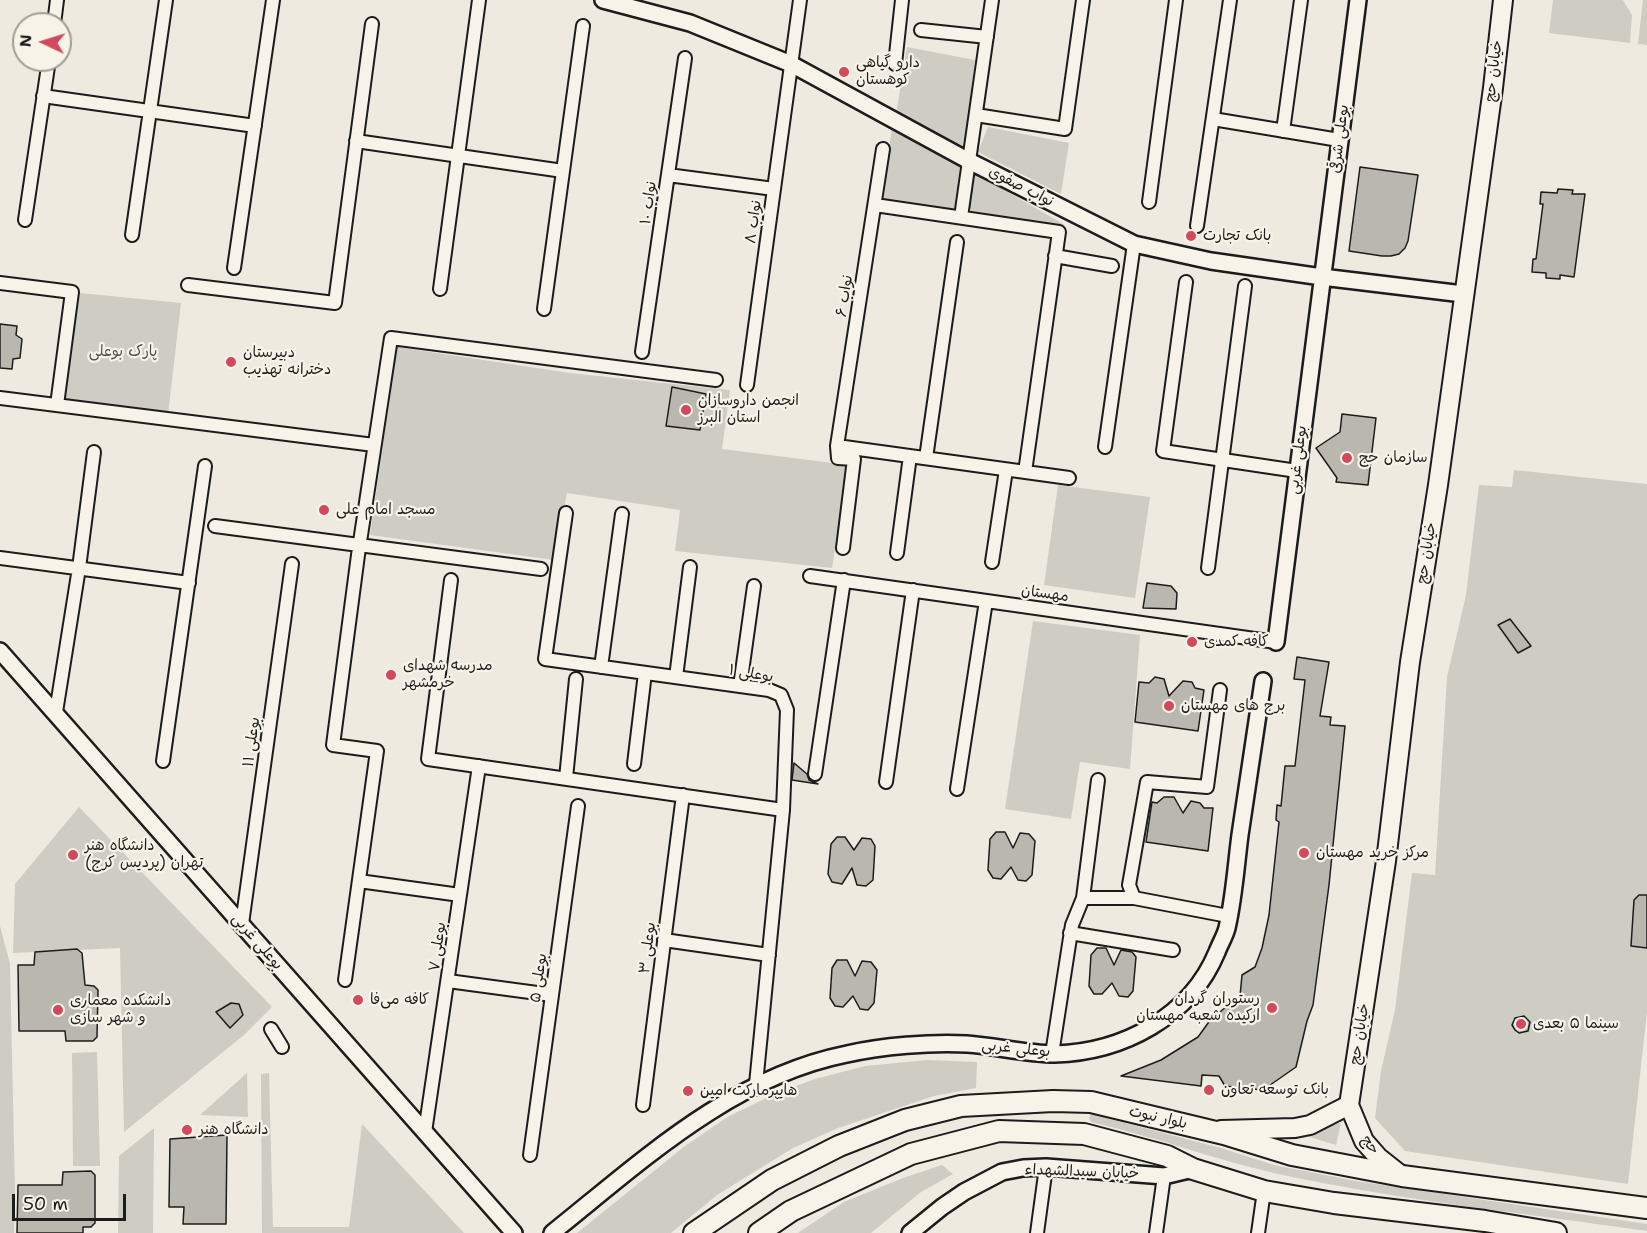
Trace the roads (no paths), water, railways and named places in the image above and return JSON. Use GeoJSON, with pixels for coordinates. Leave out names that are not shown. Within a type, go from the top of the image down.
{"type":"FeatureCollection","features":[{"type":"Feature","properties":{"kind":"main road","name":"خیابان حج"},"geometry":{"type":"LineString","coordinates":[[1349,1105],[1386,861],[1410,662],[1438,485],[1503,0]]}},
{"type":"Feature","properties":{"kind":"main road"},"geometry":{"type":"LineString","coordinates":[[1051,1133],[1061,1130],[1066,1119],[1066,1112],[1062,1106],[1053,1101]]}},
{"type":"Feature","properties":{"kind":"main road","name":"بلوار نبوت"},"geometry":{"type":"LineString","coordinates":[[694,1233],[772,1180],[839,1146],[905,1120],[961,1106],[1053,1101],[1091,1102],[1207,1130],[1292,1155],[1402,1176],[1647,1208]]}},
{"type":"Feature","properties":{"kind":"main road"},"geometry":{"type":"LineString","coordinates":[[1084,1134],[1077,1127],[1075,1116],[1081,1107],[1091,1102]]}},
{"type":"Feature","properties":{"kind":"main road"},"geometry":{"type":"LineString","coordinates":[[1207,1130],[1295,1128],[1310,1125],[1349,1105]]}},
{"type":"Feature","properties":{"kind":"main road","name":"حج"},"geometry":{"type":"LineString","coordinates":[[1349,1105],[1364,1141],[1378,1157],[1402,1176]]}},
{"type":"Feature","properties":{"kind":"main road"},"geometry":{"type":"LineString","coordinates":[[759,1233],[791,1211],[911,1154],[999,1131],[1084,1134],[1167,1156],[1193,1169],[1264,1191],[1503,1229],[1556,1233]]}},
{"type":"Feature","properties":{"kind":"street"},"geometry":{"type":"LineString","coordinates":[[132,235],[165,0]]}},
{"type":"Feature","properties":{"kind":"street"},"geometry":{"type":"LineString","coordinates":[[234,268],[273,0]]}},
{"type":"Feature","properties":{"kind":"street"},"geometry":{"type":"LineString","coordinates":[[440,289],[479,0]]}},
{"type":"Feature","properties":{"kind":"street","name":"نواب صفوی"},"geometry":{"type":"LineString","coordinates":[[603,0],[690,23],[791,64],[969,161],[1134,244],[1211,261],[1463,294]]}},
{"type":"Feature","properties":{"kind":"street","name":"نواب ۸"},"geometry":{"type":"LineString","coordinates":[[747,384],[800,0]]}},
{"type":"Feature","properties":{"kind":"street"},"geometry":{"type":"LineString","coordinates":[[895,64],[902,0]]}},
{"type":"Feature","properties":{"kind":"street"},"geometry":{"type":"LineString","coordinates":[[961,217],[992,0]]}},
{"type":"Feature","properties":{"kind":"street"},"geometry":{"type":"LineString","coordinates":[[976,115],[1065,129],[1083,0]]}},
{"type":"Feature","properties":{"kind":"street"},"geometry":{"type":"LineString","coordinates":[[1149,202],[1176,0]]}},
{"type":"Feature","properties":{"kind":"street"},"geometry":{"type":"LineString","coordinates":[[1197,226],[1230,0]]}},
{"type":"Feature","properties":{"kind":"street"},"geometry":{"type":"LineString","coordinates":[[1283,131],[1301,0]]}},
{"type":"Feature","properties":{"kind":"street","name":"بوعلی شرقی"},"geometry":{"type":"LineString","coordinates":[[1322,277],[1358,0]]}},
{"type":"Feature","properties":{"kind":"street"},"geometry":{"type":"LineString","coordinates":[[188,285],[335,303],[372,24]]}},
{"type":"Feature","properties":{"kind":"street"},"geometry":{"type":"LineString","coordinates":[[544,309],[583,26]]}},
{"type":"Feature","properties":{"kind":"street"},"geometry":{"type":"LineString","coordinates":[[921,30],[987,37]]}},
{"type":"Feature","properties":{"kind":"street","name":"نواب ۱۰"},"geometry":{"type":"LineString","coordinates":[[642,352],[685,58]]}},
{"type":"Feature","properties":{"kind":"street"},"geometry":{"type":"LineString","coordinates":[[26,219],[47,72]]}},
{"type":"Feature","properties":{"kind":"street"},"geometry":{"type":"LineString","coordinates":[[44,96],[255,126]]}},
{"type":"Feature","properties":{"kind":"street"},"geometry":{"type":"LineString","coordinates":[[1213,119],[1340,140]]}},
{"type":"Feature","properties":{"kind":"street"},"geometry":{"type":"LineString","coordinates":[[356,141],[563,171]]}},
{"type":"Feature","properties":{"kind":"street","name":"نواب ۶"},"geometry":{"type":"LineString","coordinates":[[837,446],[883,149]]}},
{"type":"Feature","properties":{"kind":"street"},"geometry":{"type":"LineString","coordinates":[[668,175],[774,189]]}},
{"type":"Feature","properties":{"kind":"street"},"geometry":{"type":"LineString","coordinates":[[875,205],[1059,232],[1025,472]]}},
{"type":"Feature","properties":{"kind":"street"},"geometry":{"type":"LineString","coordinates":[[926,458],[957,242]]}},
{"type":"Feature","properties":{"kind":"street"},"geometry":{"type":"LineString","coordinates":[[1105,447],[1134,244]]}},
{"type":"Feature","properties":{"kind":"street"},"geometry":{"type":"LineString","coordinates":[[1055,256],[1112,266]]}},
{"type":"Feature","properties":{"kind":"street","name":"بوعلی غربی"},"geometry":{"type":"LineString","coordinates":[[1276,642],[1322,277]]}},
{"type":"Feature","properties":{"kind":"street"},"geometry":{"type":"LineString","coordinates":[[1186,282],[1163,451],[1297,471]]}},
{"type":"Feature","properties":{"kind":"street"},"geometry":{"type":"LineString","coordinates":[[0,283],[72,292],[57,405]]}},
{"type":"Feature","properties":{"kind":"street"},"geometry":{"type":"LineString","coordinates":[[1208,568],[1245,286]]}},
{"type":"Feature","properties":{"kind":"street"},"geometry":{"type":"LineString","coordinates":[[345,980],[377,751],[333,745],[391,338],[716,380]]}},
{"type":"Feature","properties":{"kind":"street"},"geometry":{"type":"LineString","coordinates":[[0,398],[374,445]]}},
{"type":"Feature","properties":{"kind":"street"},"geometry":{"type":"LineString","coordinates":[[843,548],[854,459],[838,458],[837,446],[1069,478]]}},
{"type":"Feature","properties":{"kind":"street"},"geometry":{"type":"LineString","coordinates":[[56,712],[79,568],[94,453]]}},
{"type":"Feature","properties":{"kind":"street"},"geometry":{"type":"LineString","coordinates":[[897,553],[910,456]]}},
{"type":"Feature","properties":{"kind":"street"},"geometry":{"type":"LineString","coordinates":[[163,761],[206,466]]}},
{"type":"Feature","properties":{"kind":"street"},"geometry":{"type":"LineString","coordinates":[[992,562],[1006,470]]}},
{"type":"Feature","properties":{"kind":"street","name":"بوعلی ۱"},"geometry":{"type":"LineString","coordinates":[[566,513],[545,659],[769,690],[781,695],[787,710],[783,810],[756,1084]]}},
{"type":"Feature","properties":{"kind":"street"},"geometry":{"type":"LineString","coordinates":[[601,667],[622,514]]}},
{"type":"Feature","properties":{"kind":"street"},"geometry":{"type":"LineString","coordinates":[[215,526],[540,569]]}},
{"type":"Feature","properties":{"kind":"street"},"geometry":{"type":"LineString","coordinates":[[0,558],[189,583]]}},
{"type":"Feature","properties":{"kind":"street","name":"بوعلی ۱۱"},"geometry":{"type":"LineString","coordinates":[[242,924],[292,564]]}},
{"type":"Feature","properties":{"kind":"street"},"geometry":{"type":"LineString","coordinates":[[676,677],[690,567]]}},
{"type":"Feature","properties":{"kind":"street","name":"مهستان"},"geometry":{"type":"LineString","coordinates":[[810,576],[1276,642]]}},
{"type":"Feature","properties":{"kind":"street"},"geometry":{"type":"LineString","coordinates":[[452,580],[428,759],[783,810]]}},
{"type":"Feature","properties":{"kind":"street"},"geometry":{"type":"LineString","coordinates":[[815,774],[844,580]]}},
{"type":"Feature","properties":{"kind":"street"},"geometry":{"type":"LineString","coordinates":[[740,686],[754,586]]}},
{"type":"Feature","properties":{"kind":"street"},"geometry":{"type":"LineString","coordinates":[[885,782],[913,590]]}},
{"type":"Feature","properties":{"kind":"street"},"geometry":{"type":"LineString","coordinates":[[957,789],[986,601]]}},
{"type":"Feature","properties":{"kind":"street","name":"بوعلی غربی"},"geometry":{"type":"LineString","coordinates":[[0,651],[514,1233]]}},
{"type":"Feature","properties":{"kind":"street"},"geometry":{"type":"LineString","coordinates":[[634,764],[645,673]]}},
{"type":"Feature","properties":{"kind":"street"},"geometry":{"type":"LineString","coordinates":[[566,778],[576,679]]}},
{"type":"Feature","properties":{"kind":"street","name":"بوعلی غربی"},"geometry":{"type":"LineString","coordinates":[[552,1233],[695,1120],[756,1084],[801,1066],[847,1054],[898,1047],[965,1044],[1052,1054],[1094,1051],[1128,1040],[1160,1023],[1190,996],[1210,969],[1226,930],[1263,681]]}},
{"type":"Feature","properties":{"kind":"street"},"geometry":{"type":"LineString","coordinates":[[1134,898],[1129,885],[1147,782],[1207,787],[1220,690]]}},
{"type":"Feature","properties":{"kind":"street","name":"بوعلی ۷"},"geometry":{"type":"LineString","coordinates":[[425,1132],[478,766]]}},
{"type":"Feature","properties":{"kind":"street"},"geometry":{"type":"LineString","coordinates":[[1052,1054],[1070,933],[1083,898],[1098,780]]}},
{"type":"Feature","properties":{"kind":"street","name":"بوعلی ۳"},"geometry":{"type":"LineString","coordinates":[[643,1105],[683,795]]}},
{"type":"Feature","properties":{"kind":"street","name":"بوعلی ۵"},"geometry":{"type":"LineString","coordinates":[[530,1155],[578,806]]}},
{"type":"Feature","properties":{"kind":"street"},"geometry":{"type":"LineString","coordinates":[[359,881],[460,895]]}},
{"type":"Feature","properties":{"kind":"street"},"geometry":{"type":"LineString","coordinates":[[1083,898],[1134,898],[1228,916]]}},
{"type":"Feature","properties":{"kind":"street"},"geometry":{"type":"LineString","coordinates":[[1070,933],[1173,950]]}},
{"type":"Feature","properties":{"kind":"street"},"geometry":{"type":"LineString","coordinates":[[664,940],[769,955]]}},
{"type":"Feature","properties":{"kind":"street"},"geometry":{"type":"LineString","coordinates":[[448,981],[552,995]]}},
{"type":"Feature","properties":{"kind":"street"},"geometry":{"type":"LineString","coordinates":[[271,1029],[282,1047]]}},
{"type":"Feature","properties":{"kind":"street"},"geometry":{"type":"LineString","coordinates":[[1037,1233],[1046,1167]]}},
{"type":"Feature","properties":{"kind":"street","name":"خیابان سیدالشهداء"},"geometry":{"type":"LineString","coordinates":[[910,1233],[964,1192],[1002,1172],[1046,1167],[1164,1176],[1193,1169]]}},
{"type":"Feature","properties":{"kind":"street"},"geometry":{"type":"LineString","coordinates":[[1156,1233],[1164,1176]]}},
{"type":"Feature","properties":{"kind":"street"},"geometry":{"type":"LineString","coordinates":[[1258,1233],[1264,1191]]}},
{"type":"Feature","properties":{"kind":"place","name":"دارو گیاهی کوهستان"},"geometry":{"type":"Point","coordinates":[844,72]}},
{"type":"Feature","properties":{"kind":"place","name":"بانک تجارت"},"geometry":{"type":"Point","coordinates":[1191,236]}},
{"type":"Feature","properties":{"kind":"place","name":"دبیرستان دخترانه تهذیب"},"geometry":{"type":"Point","coordinates":[231,362]}},
{"type":"Feature","properties":{"kind":"place","name":"انجمن داروسازان استان البرز"},"geometry":{"type":"Point","coordinates":[686,410]}},
{"type":"Feature","properties":{"kind":"place","name":"سازمان حج"},"geometry":{"type":"Point","coordinates":[1347,458]}},
{"type":"Feature","properties":{"kind":"place","name":"مسجد امام علی"},"geometry":{"type":"Point","coordinates":[324,510]}},
{"type":"Feature","properties":{"kind":"place","name":"کافه کمدی"},"geometry":{"type":"Point","coordinates":[1192,642]}},
{"type":"Feature","properties":{"kind":"place","name":"مدرسه شهدای خرمشهر"},"geometry":{"type":"Point","coordinates":[391,675]}},
{"type":"Feature","properties":{"kind":"place","name":"برج های مهستان"},"geometry":{"type":"Point","coordinates":[1169,706]}},
{"type":"Feature","properties":{"kind":"place","name":"مرکز خرید مهستان"},"geometry":{"type":"Point","coordinates":[1304,853]}},
{"type":"Feature","properties":{"kind":"place","name":"دانشگاه هنر تهران (پردیس کرج)"},"geometry":{"type":"Point","coordinates":[73,855]}},
{"type":"Feature","properties":{"kind":"place","name":"کافه می‌فا"},"geometry":{"type":"Point","coordinates":[358,1000]}},
{"type":"Feature","properties":{"kind":"place","name":"رستوران گردان ارکیده شعبه مهستان"},"geometry":{"type":"Point","coordinates":[1272,1008]}},
{"type":"Feature","properties":{"kind":"place","name":"دانشکده معماری و شهر سازی"},"geometry":{"type":"Point","coordinates":[58,1010]}},
{"type":"Feature","properties":{"kind":"place","name":"سینما ۵ بعدی"},"geometry":{"type":"Point","coordinates":[1521,1024]}},
{"type":"Feature","properties":{"kind":"place","name":"بانک توسعه تعاون"},"geometry":{"type":"Point","coordinates":[1209,1090]}},
{"type":"Feature","properties":{"kind":"place","name":"هایپرمارکت امین"},"geometry":{"type":"Point","coordinates":[688,1091]}},
{"type":"Feature","properties":{"kind":"place","name":"دانشگاه هنر"},"geometry":{"type":"Point","coordinates":[187,1130]}},
{"type":"Feature","properties":{"kind":"park label","name":"پارک بوعلی"},"geometry":{"type":"Point","coordinates":[123,352]}}]}
